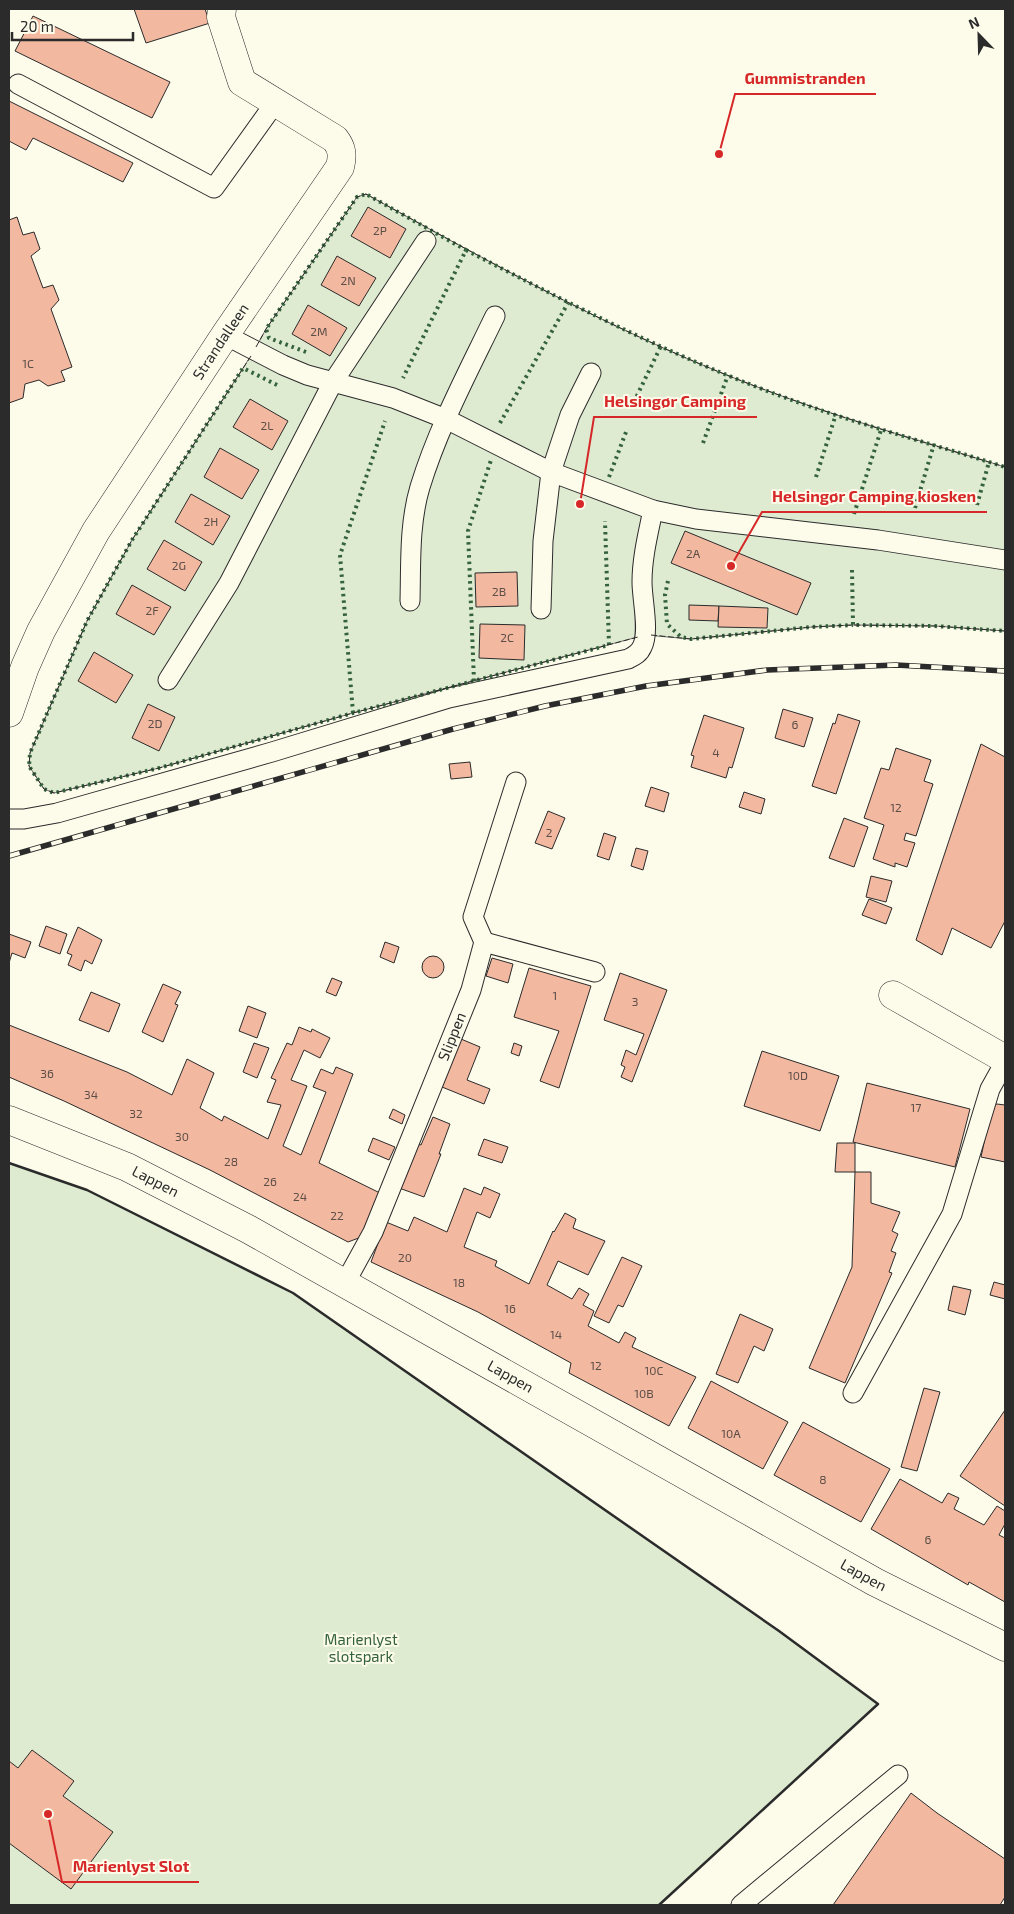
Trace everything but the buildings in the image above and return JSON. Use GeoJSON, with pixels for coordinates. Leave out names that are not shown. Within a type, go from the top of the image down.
{"type":"FeatureCollection","features":[{"type":"Feature","properties":{"kind":"main road","name":"Strandalleen"},"geometry":{"type":"LineString","coordinates":[[9,713],[25,667],[78,560],[224,335],[340,167],[343,156],[341,146],[334,139],[242,82],[221,17],[222,9]]}},
{"type":"Feature","properties":{"kind":"main road"},"geometry":{"type":"LineString","coordinates":[[893,995],[1005,1060]]}},
{"type":"Feature","properties":{"kind":"main road","name":"Lappen"},"geometry":{"type":"LineString","coordinates":[[9,1120],[127,1167],[248,1229],[875,1582],[1005,1646]]}},
{"type":"Feature","properties":{"kind":"lane"},"geometry":{"type":"LineString","coordinates":[[18,84],[214,188],[275,103]]}},
{"type":"Feature","properties":{"kind":"lane"},"geometry":{"type":"LineString","coordinates":[[168,680],[228,583],[333,382],[426,241]]}},
{"type":"Feature","properties":{"kind":"lane"},"geometry":{"type":"LineString","coordinates":[[410,601],[411,540],[420,488],[446,419],[495,316]]}},
{"type":"Feature","properties":{"kind":"lane"},"geometry":{"type":"LineString","coordinates":[[224,335],[283,365],[333,382],[393,398],[446,419],[550,472],[653,510],[696,519],[878,540],[1005,560]]}},
{"type":"Feature","properties":{"kind":"lane"},"geometry":{"type":"LineString","coordinates":[[541,609],[543,541],[550,472],[570,415],[591,373]]}},
{"type":"Feature","properties":{"kind":"lane"},"geometry":{"type":"LineString","coordinates":[[9,819],[24,819],[56,813],[272,752],[448,698],[628,659],[638,654],[643,647],[645,635],[642,583],[643,562],[653,510]]}},
{"type":"Feature","properties":{"kind":"lane"},"geometry":{"type":"LineString","coordinates":[[516,782],[473,917],[484,942],[596,972]]}},
{"type":"Feature","properties":{"kind":"lane","name":"Slippen"},"geometry":{"type":"LineString","coordinates":[[346,1284],[373,1232],[453,1035],[471,990],[484,942]]}},
{"type":"Feature","properties":{"kind":"lane"},"geometry":{"type":"LineString","coordinates":[[853,1393],[952,1214],[990,1089],[1005,1060]]}},
{"type":"Feature","properties":{"kind":"lane"},"geometry":{"type":"LineString","coordinates":[[741,1905],[898,1774]]}},
{"type":"Feature","properties":{"kind":"green space"},"geometry":{"type":"Polygon","coordinates":[[[366,194],[569,303],[673,352],[807,405],[1005,467],[1005,631],[935,626],[853,625],[812,627],[691,639],[645,635],[353,713],[159,768],[54,793],[44,789],[29,766],[30,753],[87,621],[132,540],[254,351],[266,329],[357,197],[366,194]]]}},
{"type":"Feature","properties":{"kind":"green space","name":"Marienlyst slotspark"},"geometry":{"type":"Polygon","coordinates":[[[9,1163],[87,1190],[293,1293],[779,1631],[878,1704],[659,1905],[9,1905],[9,1163]]]}},
{"type":"Feature","properties":{"kind":"railway"},"geometry":{"type":"LineString","coordinates":[[9,856],[453,729],[545,706],[646,686],[767,670],[896,665],[1005,671]]}},
{"type":"Feature","properties":{"kind":"hedge"},"geometry":{"type":"LineString","coordinates":[[306,352],[269,338],[266,329],[357,197],[366,194],[466,250],[403,378]]}},
{"type":"Feature","properties":{"kind":"hedge"},"geometry":{"type":"LineString","coordinates":[[466,250],[659,346],[698,363],[778,395],[835,415],[1005,467]]}},
{"type":"Feature","properties":{"kind":"hedge"},"geometry":{"type":"LineString","coordinates":[[500,423],[568,303]]}},
{"type":"Feature","properties":{"kind":"hedge"},"geometry":{"type":"LineString","coordinates":[[631,408],[661,346]]}},
{"type":"Feature","properties":{"kind":"hedge"},"geometry":{"type":"LineString","coordinates":[[277,385],[243,368],[132,540],[87,621],[30,753],[29,766],[44,789],[54,793],[159,768],[353,713],[609,645],[605,521]]}},
{"type":"Feature","properties":{"kind":"hedge"},"geometry":{"type":"LineString","coordinates":[[703,443],[728,375]]}},
{"type":"Feature","properties":{"kind":"hedge"},"geometry":{"type":"LineString","coordinates":[[816,477],[836,414]]}},
{"type":"Feature","properties":{"kind":"hedge"},"geometry":{"type":"LineString","coordinates":[[353,713],[340,555],[385,421]]}},
{"type":"Feature","properties":{"kind":"hedge"},"geometry":{"type":"LineString","coordinates":[[854,514],[881,430]]}},
{"type":"Feature","properties":{"kind":"hedge"},"geometry":{"type":"LineString","coordinates":[[609,477],[626,432]]}},
{"type":"Feature","properties":{"kind":"hedge"},"geometry":{"type":"LineString","coordinates":[[915,508],[934,444]]}},
{"type":"Feature","properties":{"kind":"hedge"},"geometry":{"type":"LineString","coordinates":[[474,681],[468,531],[491,460]]}},
{"type":"Feature","properties":{"kind":"hedge"},"geometry":{"type":"LineString","coordinates":[[977,505],[989,462]]}},
{"type":"Feature","properties":{"kind":"hedge"},"geometry":{"type":"LineString","coordinates":[[852,570],[853,625],[935,626],[1005,631]]}},
{"type":"Feature","properties":{"kind":"hedge"},"geometry":{"type":"LineString","coordinates":[[668,581],[665,595],[667,624],[681,637],[691,639],[812,627],[853,625]]}},
{"type":"Feature","properties":{"kind":"fence"},"geometry":{"type":"LineString","coordinates":[[256,347],[266,329],[357,197],[366,194],[569,303],[673,352],[807,405],[1005,467]]}},
{"type":"Feature","properties":{"kind":"fence"},"geometry":{"type":"LineString","coordinates":[[251,356],[132,540],[87,621],[30,753],[29,766],[44,789],[54,793],[159,768],[353,713],[638,637]]}},
{"type":"Feature","properties":{"kind":"fence"},"geometry":{"type":"LineString","coordinates":[[651,635],[691,639],[812,627],[853,625],[935,626],[1005,631]]}},
{"type":"Feature","properties":{"kind":"wall"},"geometry":{"type":"LineString","coordinates":[[9,1163],[87,1190],[293,1293],[779,1631],[878,1704],[659,1905]]}},
{"type":"Feature","properties":{"kind":"place","name":"Gummistranden"},"geometry":{"type":"Point","coordinates":[719,154]}},
{"type":"Feature","properties":{"kind":"place","name":"Helsingør Camping"},"geometry":{"type":"Point","coordinates":[580,504]}},
{"type":"Feature","properties":{"kind":"place","name":"Helsingør Camping kiosken"},"geometry":{"type":"Point","coordinates":[731,566]}},
{"type":"Feature","properties":{"kind":"place","name":"Marienlyst Slot"},"geometry":{"type":"Point","coordinates":[48,1814]}}]}
